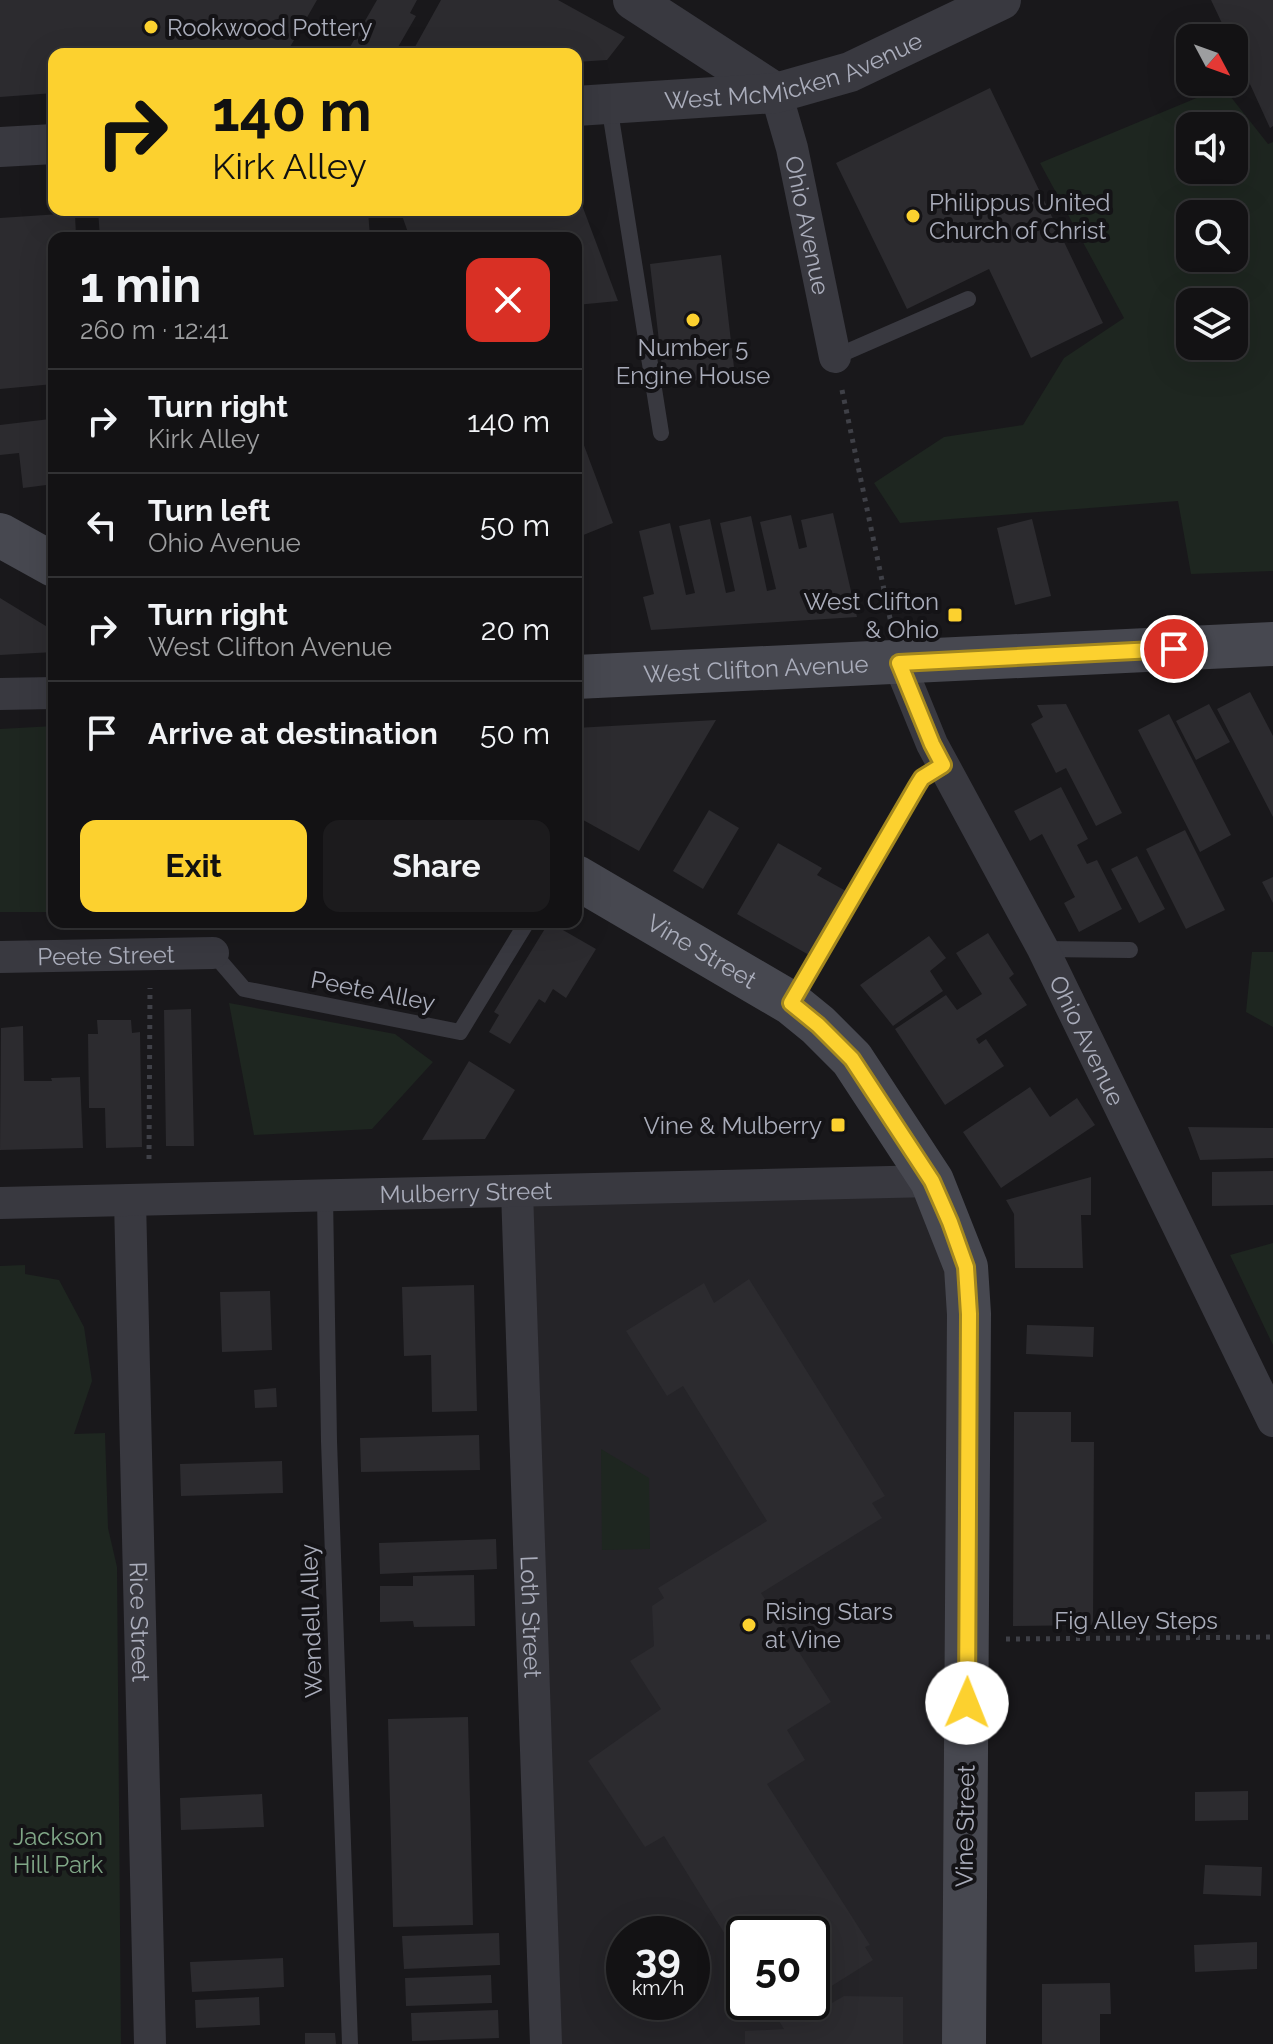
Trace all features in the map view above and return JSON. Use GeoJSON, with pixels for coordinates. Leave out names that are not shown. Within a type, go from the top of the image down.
{"type":"FeatureCollection","features":[{"type":"Feature","properties":{"kind":"main road"},"geometry":{"type":"LineString","coordinates":[[0,535],[48,562]]}},
{"type":"Feature","properties":{"kind":"main road","name":"West Clifton Avenue"},"geometry":{"type":"LineString","coordinates":[[582,676],[895,643],[1273,644]]}},
{"type":"Feature","properties":{"kind":"main road","name":"Vine Street"},"geometry":{"type":"LineString","coordinates":[[582,881],[791,1003],[852,1059],[932,1181],[966,1267],[969,1314],[964,2044]]}},
{"type":"Feature","properties":{"kind":"street"},"geometry":{"type":"LineString","coordinates":[[633,0],[776,93]]}},
{"type":"Feature","properties":{"kind":"street","name":"West McMicken Avenue"},"geometry":{"type":"LineString","coordinates":[[592,105],[776,93],[850,72],[1001,0]]}},
{"type":"Feature","properties":{"kind":"street","name":"Ohio Avenue"},"geometry":{"type":"LineString","coordinates":[[776,93],[792,148],[838,371]]}},
{"type":"Feature","properties":{"kind":"street"},"geometry":{"type":"LineString","coordinates":[[0,147],[48,144]]}},
{"type":"Feature","properties":{"kind":"street","name":"Ohio Avenue"},"geometry":{"type":"LineString","coordinates":[[895,643],[932,744],[1043,949],[1273,1421]]}},
{"type":"Feature","properties":{"kind":"street"},"geometry":{"type":"LineString","coordinates":[[0,694],[48,693]]}},
{"type":"Feature","properties":{"kind":"street","name":"Peete Street"},"geometry":{"type":"LineString","coordinates":[[0,957],[213,953]]}},
{"type":"Feature","properties":{"kind":"street","name":"Mulberry Street"},"geometry":{"type":"LineString","coordinates":[[0,1203],[932,1181]]}},
{"type":"Feature","properties":{"kind":"street","name":"Loth Street"},"geometry":{"type":"LineString","coordinates":[[517,1191],[546,2044]]}},
{"type":"Feature","properties":{"kind":"street","name":"Rice Street"},"geometry":{"type":"LineString","coordinates":[[130,1200],[150,2044]]}},
{"type":"Feature","properties":{"kind":"lane"},"geometry":{"type":"LineString","coordinates":[[592,105],[661,433]]}},
{"type":"Feature","properties":{"kind":"lane"},"geometry":{"type":"LineString","coordinates":[[838,371],[968,299]]}},
{"type":"Feature","properties":{"kind":"lane"},"geometry":{"type":"LineString","coordinates":[[791,1003],[922,778],[943,765]]}},
{"type":"Feature","properties":{"kind":"lane","name":"Peete Alley"},"geometry":{"type":"LineString","coordinates":[[213,953],[244,989],[460,1032],[523,928]]}},
{"type":"Feature","properties":{"kind":"lane"},"geometry":{"type":"LineString","coordinates":[[1043,949],[1130,950]]}},
{"type":"Feature","properties":{"kind":"lane","name":"Wendell Alley"},"geometry":{"type":"LineString","coordinates":[[325,1196],[329,1441],[350,2044]]}},
{"type":"Feature","properties":{"kind":"path"},"geometry":{"type":"LineString","coordinates":[[838,371],[895,643]]}},
{"type":"Feature","properties":{"kind":"path"},"geometry":{"type":"LineString","coordinates":[[149,1159],[150,954]]}},
{"type":"Feature","properties":{"kind":"path","name":"Fig Alley Steps"},"geometry":{"type":"LineString","coordinates":[[998,1639],[1273,1637]]}},
{"type":"Feature","properties":{"kind":"shaded area","name":"Rising Stars at Vine"},"geometry":{"type":"Polygon","coordinates":[[[932,1181],[950,1222],[964,2044],[546,2044],[517,1191],[932,1181]]]}},
{"type":"Feature","properties":{"kind":"green space"},"geometry":{"type":"Polygon","coordinates":[[[1201,96],[1230,96],[1243,112],[1176,112],[1176,184],[1248,184],[1248,119],[1268,144],[1273,142],[1273,571],[1191,574],[1178,501],[900,523],[874,483],[944,437],[1023,425],[1064,358],[1124,318],[1040,163],[1201,96]]]}},
{"type":"Feature","properties":{"kind":"green space"},"geometry":{"type":"Polygon","coordinates":[[[48,726],[48,912],[0,912],[0,729],[48,726]]]}},
{"type":"Feature","properties":{"kind":"green space"},"geometry":{"type":"Polygon","coordinates":[[[1252,952],[1273,952],[1273,1027],[1246,1012],[1252,952]]]}},
{"type":"Feature","properties":{"kind":"green space"},"geometry":{"type":"Polygon","coordinates":[[[229,1003],[395,1034],[433,1062],[372,1129],[254,1135],[229,1003]]]}},
{"type":"Feature","properties":{"kind":"green space"},"geometry":{"type":"Polygon","coordinates":[[[1273,1243],[1273,1345],[1230,1255],[1273,1243]]]}},
{"type":"Feature","properties":{"kind":"green space","name":"Jackson Hill Park"},"geometry":{"type":"Polygon","coordinates":[[[25,1265],[25,1274],[59,1280],[84,1327],[92,1381],[74,1434],[105,1433],[108,1528],[117,1567],[121,2044],[0,2044],[0,1266],[25,1265]]]}},
{"type":"Feature","properties":{"kind":"green space"},"geometry":{"type":"Polygon","coordinates":[[[601,1449],[649,1478],[650,1549],[602,1550],[601,1449]]]}},
{"type":"Feature","properties":{"kind":"building","name":"Rookwood Pottery"},"geometry":{"type":"Polygon","coordinates":[[[0,0],[317,0],[289,48],[48,48],[48,93],[0,97],[0,0]]]}},
{"type":"Feature","properties":{"kind":"building"},"geometry":{"type":"Polygon","coordinates":[[[377,0],[417,0],[410,13],[416,16],[397,48],[350,47],[377,0]]]}},
{"type":"Feature","properties":{"kind":"building"},"geometry":{"type":"Polygon","coordinates":[[[441,0],[558,0],[625,37],[607,60],[582,62],[582,48],[414,48],[441,0]]]}},
{"type":"Feature","properties":{"kind":"building"},"geometry":{"type":"Polygon","coordinates":[[[1211,0],[1273,0],[1273,126],[1270,128],[1248,80],[1248,24],[1222,24],[1211,0]]]}},
{"type":"Feature","properties":{"kind":"building"},"geometry":{"type":"Polygon","coordinates":[[[990,88],[1103,323],[1031,358],[989,269],[907,309],[836,163],[990,88]]]}},
{"type":"Feature","properties":{"kind":"building"},"geometry":{"type":"Polygon","coordinates":[[[582,205],[618,301],[582,304],[582,232],[408,232],[402,216],[582,216],[582,205]]]}},
{"type":"Feature","properties":{"kind":"building"},"geometry":{"type":"Polygon","coordinates":[[[75,216],[76,232],[48,232],[48,385],[0,389],[0,218],[75,216]]]}},
{"type":"Feature","properties":{"kind":"building"},"geometry":{"type":"Polygon","coordinates":[[[98,216],[368,216],[370,232],[100,232],[98,216]]]}},
{"type":"Feature","properties":{"kind":"building","name":"Number 5 Engine House"},"geometry":{"type":"Polygon","coordinates":[[[721,255],[735,376],[664,384],[650,264],[721,255]]]}},
{"type":"Feature","properties":{"kind":"building"},"geometry":{"type":"Polygon","coordinates":[[[48,420],[48,485],[23,488],[19,453],[0,455],[0,425],[48,420]]]}},
{"type":"Feature","properties":{"kind":"building"},"geometry":{"type":"Polygon","coordinates":[[[582,440],[613,523],[582,536],[582,440]]]}},
{"type":"Feature","properties":{"kind":"building"},"geometry":{"type":"Polygon","coordinates":[[[833,513],[857,617],[651,630],[643,597],[654,594],[639,531],[670,523],[686,595],[695,593],[679,526],[710,519],[726,593],[735,591],[720,523],[751,516],[767,591],[776,589],[760,522],[791,515],[799,549],[807,547],[801,520],[833,513]]]}},
{"type":"Feature","properties":{"kind":"building"},"geometry":{"type":"Polygon","coordinates":[[[1032,519],[1051,596],[1015,605],[997,528],[1032,519]]]}},
{"type":"Feature","properties":{"kind":"building"},"geometry":{"type":"Polygon","coordinates":[[[0,598],[48,627],[48,652],[0,655],[0,598]]]}},
{"type":"Feature","properties":{"kind":"building"},"geometry":{"type":"Polygon","coordinates":[[[1250,692],[1273,736],[1273,817],[1217,709],[1250,692]]]}},
{"type":"Feature","properties":{"kind":"building"},"geometry":{"type":"Polygon","coordinates":[[[1066,704],[1122,813],[1096,826],[1066,768],[1056,773],[1031,724],[1043,717],[1037,705],[1066,704]]]}},
{"type":"Feature","properties":{"kind":"building"},"geometry":{"type":"Polygon","coordinates":[[[1209,704],[1230,742],[1196,760],[1176,721],[1209,704]]]}},
{"type":"Feature","properties":{"kind":"building"},"geometry":{"type":"Polygon","coordinates":[[[1169,714],[1231,835],[1200,852],[1138,730],[1169,714]]]}},
{"type":"Feature","properties":{"kind":"building"},"geometry":{"type":"Polygon","coordinates":[[[716,720],[639,851],[582,819],[582,728],[716,720]]]}},
{"type":"Feature","properties":{"kind":"building"},"geometry":{"type":"Polygon","coordinates":[[[1061,787],[1088,839],[1077,845],[1087,864],[1097,860],[1122,909],[1079,932],[1064,903],[1075,897],[1042,834],[1030,841],[1014,811],[1061,787]]]}},
{"type":"Feature","properties":{"kind":"building"},"geometry":{"type":"Polygon","coordinates":[[[709,810],[739,828],[703,889],[673,871],[709,810]]]}},
{"type":"Feature","properties":{"kind":"building"},"geometry":{"type":"Polygon","coordinates":[[[1185,830],[1225,910],[1186,929],[1146,849],[1185,830]]]}},
{"type":"Feature","properties":{"kind":"building"},"geometry":{"type":"Polygon","coordinates":[[[778,843],[822,868],[817,875],[846,891],[809,955],[737,914],[778,843]]]}},
{"type":"Feature","properties":{"kind":"building"},"geometry":{"type":"Polygon","coordinates":[[[1137,856],[1165,909],[1139,923],[1111,869],[1137,856]]]}},
{"type":"Feature","properties":{"kind":"building"},"geometry":{"type":"Polygon","coordinates":[[[1273,877],[1273,903],[1262,882],[1273,877]]]}},
{"type":"Feature","properties":{"kind":"building"},"geometry":{"type":"Polygon","coordinates":[[[545,928],[559,928],[596,949],[566,998],[553,989],[545,1003],[539,999],[510,1044],[489,1032],[499,1015],[494,1012],[545,928]]]}},
{"type":"Feature","properties":{"kind":"building"},"geometry":{"type":"Polygon","coordinates":[[[988,933],[1014,974],[1009,978],[1027,1005],[976,1039],[979,1044],[986,1039],[1004,1066],[945,1105],[895,1029],[946,995],[957,1010],[982,994],[956,953],[988,933]]]}},
{"type":"Feature","properties":{"kind":"building"},"geometry":{"type":"Polygon","coordinates":[[[929,936],[946,958],[930,971],[943,991],[893,1026],[860,985],[929,936]]]}},
{"type":"Feature","properties":{"kind":"building"},"geometry":{"type":"Polygon","coordinates":[[[191,1009],[194,1146],[166,1146],[164,1010],[191,1009]]]}},
{"type":"Feature","properties":{"kind":"building"},"geometry":{"type":"Polygon","coordinates":[[[97,1020],[131,1020],[132,1033],[140,1032],[142,1147],[106,1148],[105,1108],[89,1108],[88,1034],[98,1034],[97,1020]]]}},
{"type":"Feature","properties":{"kind":"building"},"geometry":{"type":"Polygon","coordinates":[[[23,1026],[24,1081],[80,1077],[83,1148],[0,1150],[1,1028],[23,1026]]]}},
{"type":"Feature","properties":{"kind":"building"},"geometry":{"type":"Polygon","coordinates":[[[469,1061],[515,1090],[485,1139],[422,1140],[469,1061]]]}},
{"type":"Feature","properties":{"kind":"building"},"geometry":{"type":"Polygon","coordinates":[[[1030,1087],[1050,1117],[1077,1098],[1095,1125],[1001,1188],[963,1132],[1030,1087]]]}},
{"type":"Feature","properties":{"kind":"building"},"geometry":{"type":"Polygon","coordinates":[[[1188,1127],[1273,1128],[1273,1158],[1200,1160],[1188,1127]]]}},
{"type":"Feature","properties":{"kind":"building"},"geometry":{"type":"Polygon","coordinates":[[[1273,1171],[1273,1205],[1212,1206],[1212,1172],[1273,1171]]]}},
{"type":"Feature","properties":{"kind":"building"},"geometry":{"type":"Polygon","coordinates":[[[1091,1177],[1091,1215],[1081,1215],[1083,1268],[1015,1268],[1014,1214],[1006,1200],[1091,1177]]]}},
{"type":"Feature","properties":{"kind":"building"},"geometry":{"type":"Polygon","coordinates":[[[749,1279],[885,1496],[872,1503],[882,1518],[761,1593],[831,1702],[787,1730],[805,1760],[767,1784],[870,1945],[865,1947],[873,1960],[830,1987],[830,1916],[726,1916],[726,1936],[664,1836],[645,1847],[588,1761],[661,1709],[630,1661],[654,1646],[652,1606],[664,1598],[658,1588],[767,1521],[683,1386],[667,1396],[626,1331],[704,1283],[714,1303],[749,1279]]]}},
{"type":"Feature","properties":{"kind":"building"},"geometry":{"type":"Polygon","coordinates":[[[474,1285],[477,1411],[432,1412],[431,1355],[404,1356],[402,1287],[474,1285]]]}},
{"type":"Feature","properties":{"kind":"building"},"geometry":{"type":"Polygon","coordinates":[[[270,1291],[272,1350],[222,1352],[220,1292],[270,1291]]]}},
{"type":"Feature","properties":{"kind":"building"},"geometry":{"type":"Polygon","coordinates":[[[1027,1325],[1094,1327],[1093,1357],[1026,1354],[1027,1325]]]}},
{"type":"Feature","properties":{"kind":"building"},"geometry":{"type":"Polygon","coordinates":[[[276,1388],[277,1407],[255,1408],[254,1390],[276,1388]]]}},
{"type":"Feature","properties":{"kind":"building"},"geometry":{"type":"Polygon","coordinates":[[[1014,1412],[1071,1412],[1071,1442],[1094,1442],[1093,1625],[1013,1626],[1014,1412]]]}},
{"type":"Feature","properties":{"kind":"building"},"geometry":{"type":"Polygon","coordinates":[[[479,1435],[480,1470],[361,1472],[360,1438],[479,1435]]]}},
{"type":"Feature","properties":{"kind":"building"},"geometry":{"type":"Polygon","coordinates":[[[282,1461],[283,1493],[181,1496],[180,1464],[282,1461]]]}},
{"type":"Feature","properties":{"kind":"building"},"geometry":{"type":"Polygon","coordinates":[[[496,1539],[497,1569],[380,1574],[379,1543],[496,1539]]]}},
{"type":"Feature","properties":{"kind":"building"},"geometry":{"type":"Polygon","coordinates":[[[474,1575],[475,1626],[414,1627],[413,1621],[380,1622],[380,1586],[413,1586],[413,1576],[474,1575]]]}},
{"type":"Feature","properties":{"kind":"building"},"geometry":{"type":"Polygon","coordinates":[[[468,1717],[473,1925],[393,1927],[388,1719],[468,1717]]]}},
{"type":"Feature","properties":{"kind":"building"},"geometry":{"type":"Polygon","coordinates":[[[1248,1791],[1248,1820],[1195,1821],[1195,1792],[1248,1791]]]}},
{"type":"Feature","properties":{"kind":"building"},"geometry":{"type":"Polygon","coordinates":[[[262,1794],[264,1827],[181,1830],[180,1798],[262,1794]]]}},
{"type":"Feature","properties":{"kind":"building"},"geometry":{"type":"Polygon","coordinates":[[[1205,1865],[1262,1867],[1261,1896],[1203,1894],[1205,1865]]]}},
{"type":"Feature","properties":{"kind":"building"},"geometry":{"type":"Polygon","coordinates":[[[499,1933],[500,1965],[404,1969],[402,1936],[499,1933]]]}},
{"type":"Feature","properties":{"kind":"building"},"geometry":{"type":"Polygon","coordinates":[[[1257,1942],[1257,1969],[1195,1972],[1194,1945],[1257,1942]]]}},
{"type":"Feature","properties":{"kind":"building"},"geometry":{"type":"Polygon","coordinates":[[[283,1958],[284,1987],[192,1992],[190,1962],[283,1958]]]}},
{"type":"Feature","properties":{"kind":"building"},"geometry":{"type":"Polygon","coordinates":[[[491,1975],[492,2003],[406,2006],[405,1978],[491,1975]]]}},
{"type":"Feature","properties":{"kind":"building"},"geometry":{"type":"Polygon","coordinates":[[[1110,1983],[1111,2014],[1100,2014],[1100,2044],[1042,2044],[1042,1984],[1110,1983]]]}},
{"type":"Feature","properties":{"kind":"building"},"geometry":{"type":"Polygon","coordinates":[[[844,1996],[903,1997],[903,2044],[745,2044],[745,2031],[784,2029],[778,2020],[830,2020],[830,2004],[844,1996]]]}},
{"type":"Feature","properties":{"kind":"building"},"geometry":{"type":"Polygon","coordinates":[[[259,1997],[260,2025],[196,2028],[195,2000],[259,1997]]]}},
{"type":"Feature","properties":{"kind":"building"},"geometry":{"type":"Polygon","coordinates":[[[498,2010],[499,2038],[412,2041],[411,2013],[498,2010]]]}},
{"type":"Feature","properties":{"kind":"building"},"geometry":{"type":"Polygon","coordinates":[[[305,2033],[335,2033],[336,2044],[305,2044],[305,2033]]]}},
{"type":"Feature","properties":{"kind":"place","name":"Rookwood Pottery"},"geometry":{"type":"Point","coordinates":[151,27]}},
{"type":"Feature","properties":{"kind":"place","name":"Philippus United Church of Christ"},"geometry":{"type":"Point","coordinates":[913,216]}},
{"type":"Feature","properties":{"kind":"place","name":"Number 5 Engine House"},"geometry":{"type":"Point","coordinates":[693,320]}},
{"type":"Feature","properties":{"kind":"place","name":"West Clifton & Ohio"},"geometry":{"type":"Point","coordinates":[955,615]}},
{"type":"Feature","properties":{"kind":"place","name":"Vine & Mulberry"},"geometry":{"type":"Point","coordinates":[838,1125]}},
{"type":"Feature","properties":{"kind":"place","name":"Rising Stars at Vine"},"geometry":{"type":"Point","coordinates":[749,1625]}},
{"type":"Feature","properties":{"kind":"route"},"geometry":{"type":"LineString","coordinates":[[967,1703],[969,1314],[966,1267],[932,1181],[852,1059],[791,1003],[922,778],[943,765],[899,663],[1174,649]]}}]}
